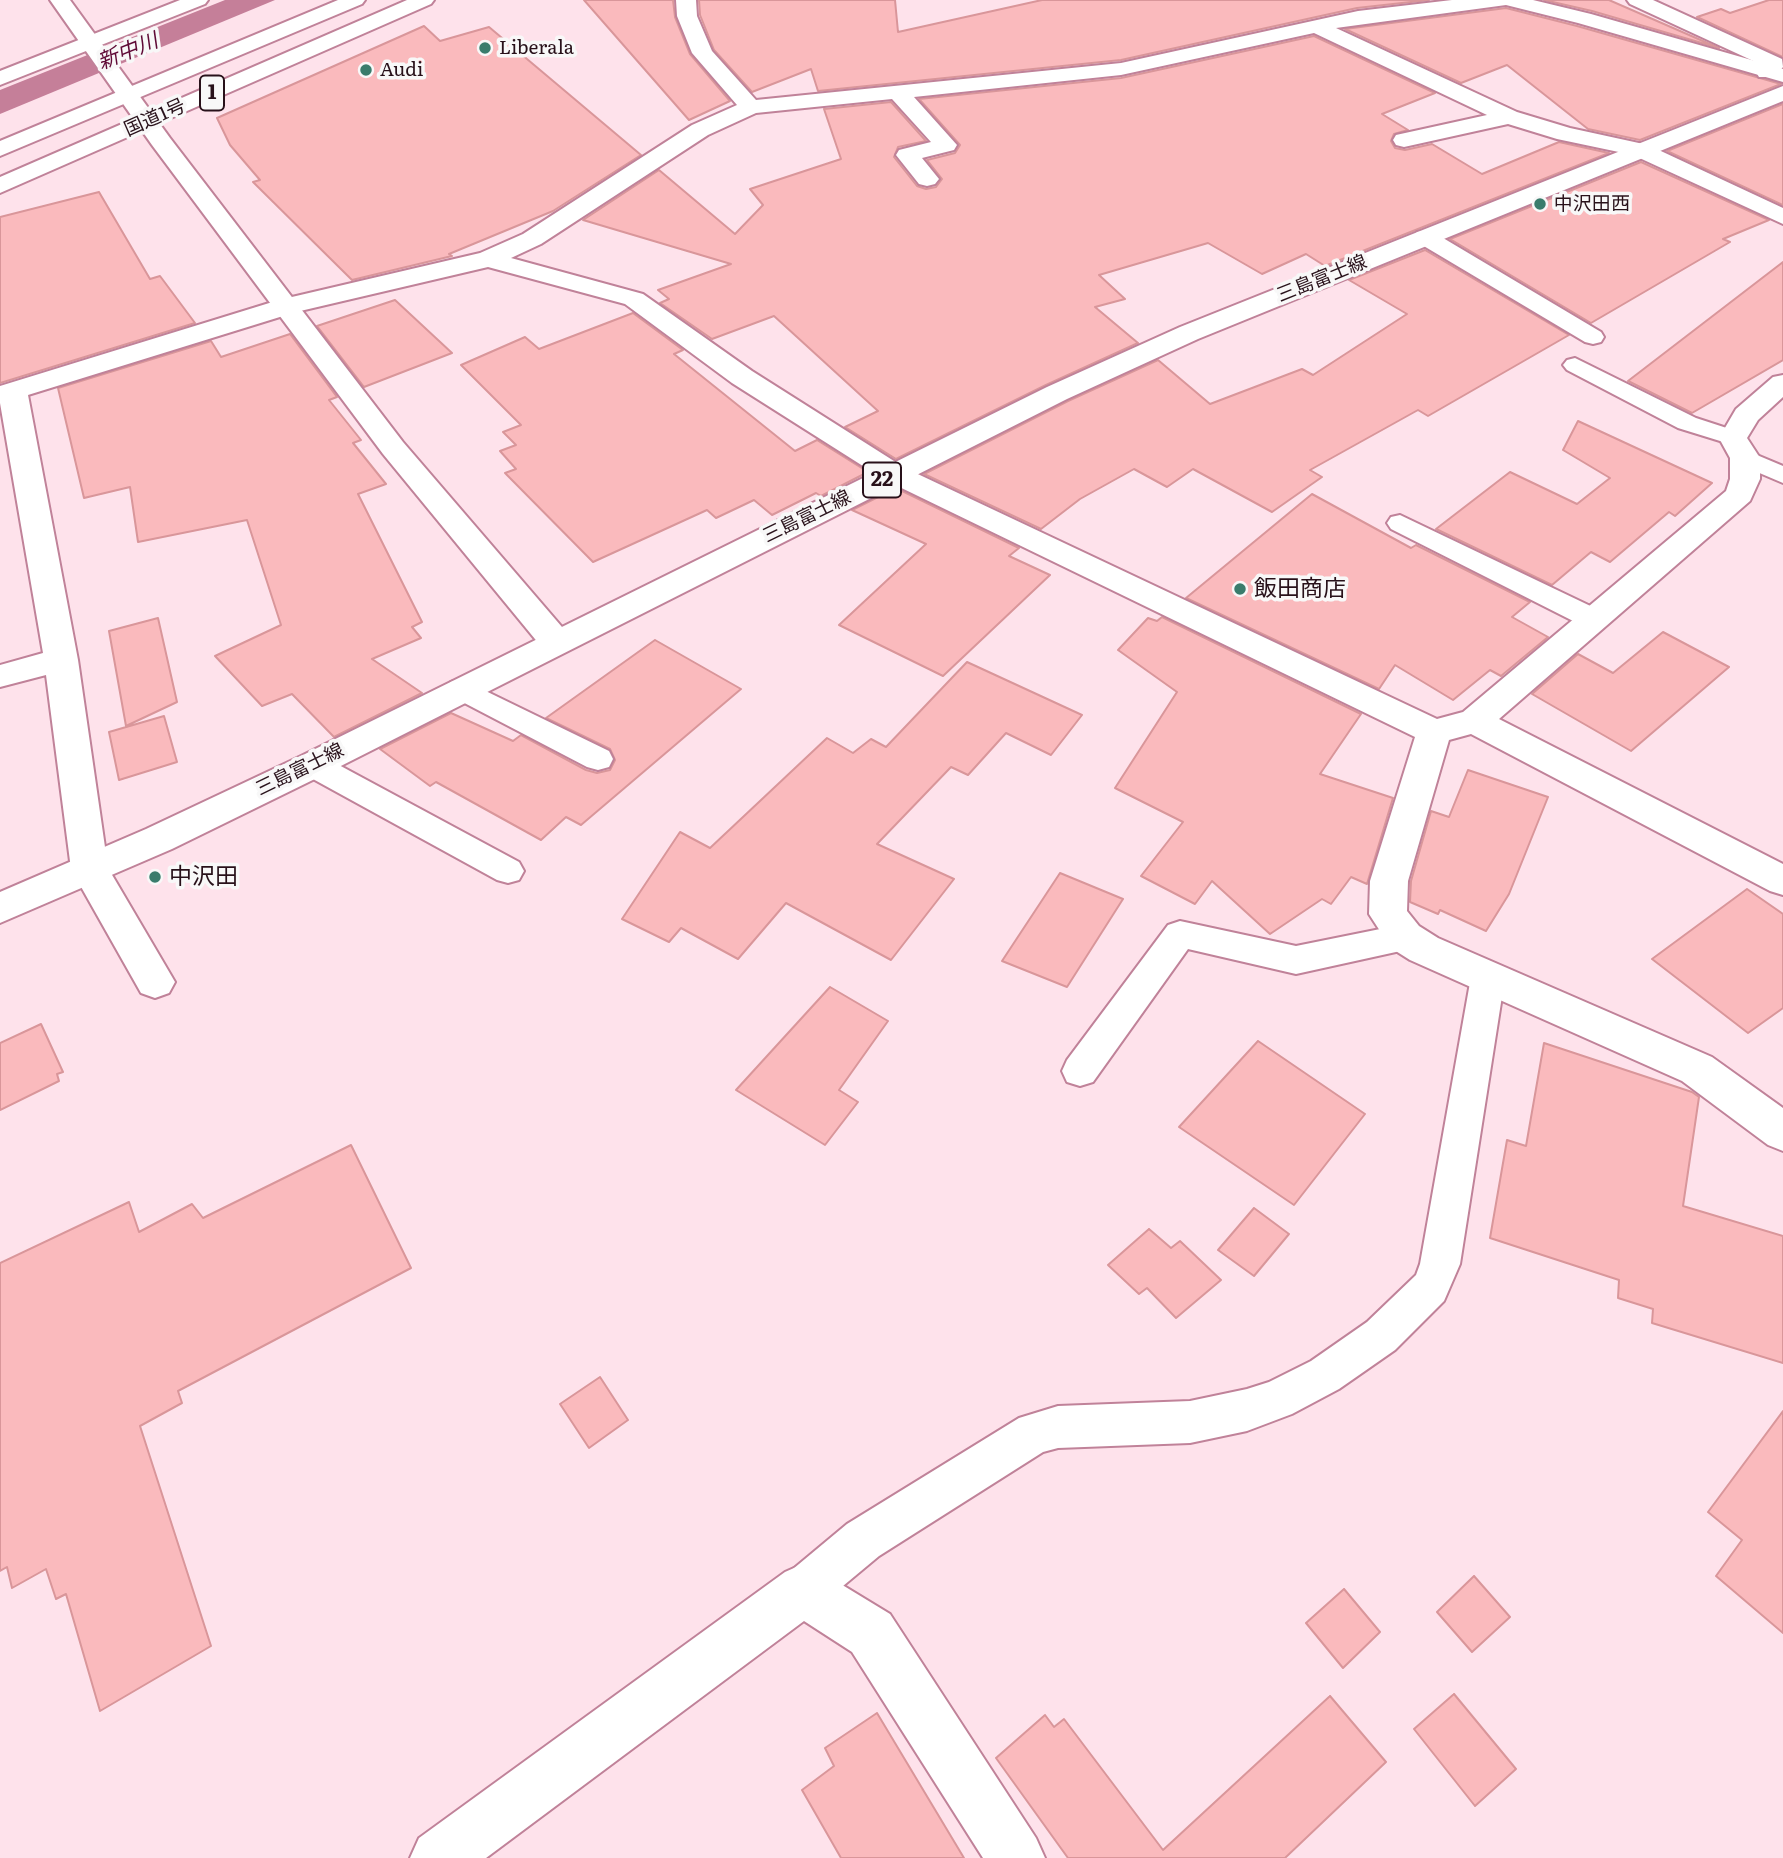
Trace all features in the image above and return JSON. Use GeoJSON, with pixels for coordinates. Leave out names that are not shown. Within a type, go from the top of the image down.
{"type":"FeatureCollection","features":[{"type":"Feature","properties":{"kind":"main road"},"geometry":{"type":"LineString","coordinates":[[60,0],[160,140],[393,448],[556,642]]}},
{"type":"Feature","properties":{"kind":"main road"},"geometry":{"type":"LineString","coordinates":[[0,79],[89,39],[198,0]]}},
{"type":"Feature","properties":{"kind":"main road","name":"国道1号"},"geometry":{"type":"LineString","coordinates":[[0,149],[124,88],[355,0]]}},
{"type":"Feature","properties":{"kind":"main road","name":"国道1号"},"geometry":{"type":"LineString","coordinates":[[0,186],[424,0]]}},
{"type":"Feature","properties":{"kind":"main road"},"geometry":{"type":"LineString","coordinates":[[686,0],[687,16],[702,53],[751,107]]}},
{"type":"Feature","properties":{"kind":"main road"},"geometry":{"type":"LineString","coordinates":[[155,982],[90,869],[61,660],[7,393],[288,306],[488,258],[531,239],[700,130],[751,107],[1121,69],[1358,17],[1506,0],[1584,18],[1773,74]]}},
{"type":"Feature","properties":{"kind":"main road"},"geometry":{"type":"LineString","coordinates":[[1637,0],[1773,74]]}},
{"type":"Feature","properties":{"kind":"main road"},"geometry":{"type":"LineString","coordinates":[[1316,26],[1509,117],[1565,134],[1640,150],[1783,218]]}},
{"type":"Feature","properties":{"kind":"main road"},"geometry":{"type":"LineString","coordinates":[[24,47],[89,39]]}},
{"type":"Feature","properties":{"kind":"main road","name":"三島富士線"},"geometry":{"type":"LineString","coordinates":[[0,908],[313,765],[1056,393],[1189,333],[1640,150],[1773,74],[1783,47]]}},
{"type":"Feature","properties":{"kind":"main road"},"geometry":{"type":"LineString","coordinates":[[898,93],[946,145],[907,155],[927,179]]}},
{"type":"Feature","properties":{"kind":"main road"},"geometry":{"type":"LineString","coordinates":[[1404,141],[1509,117]]}},
{"type":"Feature","properties":{"kind":"main road"},"geometry":{"type":"LineString","coordinates":[[488,258],[634,299],[742,377],[895,474],[1434,732],[1475,721],[1739,495],[1745,479],[1739,448],[1746,415],[1783,383]]}},
{"type":"Feature","properties":{"kind":"main road"},"geometry":{"type":"LineString","coordinates":[[0,676],[61,660]]}},
{"type":"Feature","properties":{"kind":"main road"},"geometry":{"type":"LineString","coordinates":[[1475,721],[1783,881]]}},
{"type":"Feature","properties":{"kind":"main road"},"geometry":{"type":"LineString","coordinates":[[1434,732],[1389,881],[1388,914],[1405,937],[1488,977],[1697,1069],[1783,1132]]}},
{"type":"Feature","properties":{"kind":"main road"},"geometry":{"type":"LineString","coordinates":[[439,1858],[803,1590],[871,1633],[1016,1858]]}},
{"type":"Feature","properties":{"kind":"lane"},"geometry":{"type":"LineString","coordinates":[[1425,237],[1593,337]]}},
{"type":"Feature","properties":{"kind":"lane"},"geometry":{"type":"LineString","coordinates":[[1575,365],[1739,448],[1783,475]]}},
{"type":"Feature","properties":{"kind":"lane"},"geometry":{"type":"LineString","coordinates":[[1400,523],[1594,619]]}},
{"type":"Feature","properties":{"kind":"lane"},"geometry":{"type":"LineString","coordinates":[[461,689],[598,759]]}},
{"type":"Feature","properties":{"kind":"lane"},"geometry":{"type":"LineString","coordinates":[[313,765],[508,871]]}},
{"type":"Feature","properties":{"kind":"lane"},"geometry":{"type":"LineString","coordinates":[[1080,1071],[1180,934],[1296,960],[1405,937]]}},
{"type":"Feature","properties":{"kind":"lane"},"geometry":{"type":"LineString","coordinates":[[803,1590],[863,1540],[1034,1433],[1058,1427],[1190,1422],[1247,1410],[1278,1400],[1325,1375],[1381,1336],[1430,1288],[1440,1264],[1488,977]]}},
{"type":"Feature","properties":{"kind":"water","name":"新中川"},"geometry":{"type":"Polygon","coordinates":[[[225,0],[275,0],[0,114],[0,90],[225,0]]]}},
{"type":"Feature","properties":{"kind":"building"},"geometry":{"type":"Polygon","coordinates":[[[584,0],[673,0],[675,17],[690,54],[730,101],[689,120],[584,0]]]}},
{"type":"Feature","properties":{"kind":"building"},"geometry":{"type":"Polygon","coordinates":[[[699,0],[895,0],[898,32],[1042,0],[1429,0],[1357,8],[1121,60],[818,91],[811,69],[752,92],[714,50],[700,15],[699,0]]]}},
{"type":"Feature","properties":{"kind":"building"},"geometry":{"type":"Polygon","coordinates":[[[1544,0],[1609,0],[1719,48],[1592,11],[1544,0]]]}},
{"type":"Feature","properties":{"kind":"building"},"geometry":{"type":"Polygon","coordinates":[[[1769,0],[1783,0],[1783,57],[1697,17],[1721,9],[1730,13],[1769,0]]]}},
{"type":"Feature","properties":{"kind":"building"},"geometry":{"type":"Polygon","coordinates":[[[1506,8],[1781,84],[1640,140],[1588,129],[1507,65],[1461,83],[1345,29],[1506,8]]]}},
{"type":"Feature","properties":{"kind":"building"},"geometry":{"type":"Polygon","coordinates":[[[424,26],[440,41],[489,27],[641,155],[553,211],[449,254],[452,256],[352,280],[253,182],[260,180],[230,145],[217,118],[424,26]]]}},
{"type":"Feature","properties":{"kind":"building"},"geometry":{"type":"Polygon","coordinates":[[[1314,36],[1435,93],[1382,114],[1408,130],[1394,134],[1391,141],[1395,148],[1405,150],[1432,144],[1482,174],[1559,142],[1609,153],[1325,266],[1306,254],[1262,274],[1208,243],[1099,275],[1125,299],[1095,307],[1138,343],[896,459],[845,427],[878,411],[774,316],[712,339],[660,303],[669,299],[658,290],[731,264],[583,220],[659,170],[735,234],[763,205],[750,189],[841,159],[824,109],[891,102],[926,141],[898,147],[894,157],[917,186],[926,189],[936,187],[942,179],[927,160],[955,153],[960,145],[919,99],[1121,78],[1314,36]]]}},
{"type":"Feature","properties":{"kind":"building"},"geometry":{"type":"Polygon","coordinates":[[[1783,104],[1783,205],[1667,151],[1783,104]]]}},
{"type":"Feature","properties":{"kind":"building"},"geometry":{"type":"Polygon","coordinates":[[[1641,162],[1769,220],[1723,239],[1730,242],[1591,323],[1450,239],[1641,162]]]}},
{"type":"Feature","properties":{"kind":"building"},"geometry":{"type":"Polygon","coordinates":[[[99,192],[150,279],[160,276],[195,323],[0,383],[0,217],[99,192]]]}},
{"type":"Feature","properties":{"kind":"building"},"geometry":{"type":"Polygon","coordinates":[[[1425,250],[1569,335],[1428,416],[1418,410],[1310,470],[1322,477],[1272,512],[1193,469],[1167,487],[1134,469],[1080,499],[1041,529],[924,474],[1068,401],[1158,360],[1210,404],[1302,369],[1313,375],[1407,314],[1349,280],[1425,250]]]}},
{"type":"Feature","properties":{"kind":"building"},"geometry":{"type":"Polygon","coordinates":[[[1783,262],[1783,360],[1692,413],[1628,381],[1783,262]]]}},
{"type":"Feature","properties":{"kind":"building"},"geometry":{"type":"Polygon","coordinates":[[[395,300],[452,353],[364,387],[317,326],[395,300]]]}},
{"type":"Feature","properties":{"kind":"building"},"geometry":{"type":"Polygon","coordinates":[[[633,313],[683,350],[674,354],[795,451],[817,440],[868,472],[821,496],[816,493],[772,515],[754,500],[716,518],[707,510],[593,562],[505,473],[516,469],[500,451],[516,445],[503,432],[521,425],[461,365],[525,337],[539,349],[633,313]]]}},
{"type":"Feature","properties":{"kind":"building"},"geometry":{"type":"Polygon","coordinates":[[[290,334],[337,397],[329,400],[361,440],[353,443],[386,484],[358,494],[422,622],[412,627],[421,638],[372,659],[422,693],[334,737],[292,694],[262,706],[215,656],[281,625],[247,520],[138,542],[130,487],[84,498],[58,388],[211,341],[221,357],[290,334]]]}},
{"type":"Feature","properties":{"kind":"building"},"geometry":{"type":"Polygon","coordinates":[[[1578,421],[1712,483],[1675,516],[1669,512],[1610,562],[1591,552],[1552,585],[1436,529],[1510,472],[1577,504],[1610,478],[1563,450],[1578,421]]]}},
{"type":"Feature","properties":{"kind":"building"},"geometry":{"type":"Polygon","coordinates":[[[896,488],[1019,548],[1009,556],[1050,575],[943,676],[839,625],[926,544],[852,510],[896,488]]]}},
{"type":"Feature","properties":{"kind":"building"},"geometry":{"type":"Polygon","coordinates":[[[1312,494],[1411,548],[1416,545],[1530,602],[1512,617],[1548,637],[1501,676],[1490,670],[1453,700],[1395,665],[1379,689],[1186,598],[1312,494]]]}},
{"type":"Feature","properties":{"kind":"building"},"geometry":{"type":"Polygon","coordinates":[[[1162,617],[1361,714],[1320,774],[1393,798],[1367,884],[1351,877],[1331,904],[1322,899],[1270,934],[1212,881],[1195,904],[1141,876],[1183,822],[1115,788],[1177,692],[1118,650],[1148,618],[1157,621],[1162,617]]]}},
{"type":"Feature","properties":{"kind":"building"},"geometry":{"type":"Polygon","coordinates":[[[158,618],[177,702],[126,726],[109,631],[158,618]]]}},
{"type":"Feature","properties":{"kind":"building"},"geometry":{"type":"Polygon","coordinates":[[[1663,632],[1729,667],[1631,751],[1532,694],[1578,654],[1613,673],[1663,632]]]}},
{"type":"Feature","properties":{"kind":"building"},"geometry":{"type":"Polygon","coordinates":[[[655,640],[741,689],[581,825],[566,817],[541,840],[436,782],[430,786],[380,749],[451,713],[513,741],[521,735],[586,770],[597,773],[610,770],[615,760],[610,749],[546,718],[655,640]]]}},
{"type":"Feature","properties":{"kind":"building"},"geometry":{"type":"Polygon","coordinates":[[[967,662],[1082,715],[1051,755],[1006,733],[968,775],[951,767],[877,844],[954,879],[891,960],[786,903],[738,959],[681,928],[669,942],[622,919],[680,832],[710,848],[827,738],[853,753],[871,739],[886,747],[967,662]]]}},
{"type":"Feature","properties":{"kind":"building"},"geometry":{"type":"Polygon","coordinates":[[[164,716],[177,762],[119,780],[109,732],[164,716]]]}},
{"type":"Feature","properties":{"kind":"building"},"geometry":{"type":"Polygon","coordinates":[[[1468,770],[1548,797],[1509,894],[1486,931],[1440,910],[1438,914],[1410,902],[1411,881],[1431,811],[1449,817],[1468,770]]]}},
{"type":"Feature","properties":{"kind":"building"},"geometry":{"type":"Polygon","coordinates":[[[1060,873],[1123,899],[1067,987],[1002,961],[1060,873]]]}},
{"type":"Feature","properties":{"kind":"building"},"geometry":{"type":"Polygon","coordinates":[[[1747,889],[1783,914],[1783,1008],[1748,1033],[1652,959],[1747,889]]]}},
{"type":"Feature","properties":{"kind":"building"},"geometry":{"type":"Polygon","coordinates":[[[830,987],[888,1021],[839,1090],[858,1102],[825,1145],[736,1090],[830,987]]]}},
{"type":"Feature","properties":{"kind":"building"},"geometry":{"type":"Polygon","coordinates":[[[41,1024],[63,1072],[57,1074],[59,1081],[0,1110],[0,1043],[41,1024]]]}},
{"type":"Feature","properties":{"kind":"building"},"geometry":{"type":"Polygon","coordinates":[[[1258,1041],[1365,1114],[1294,1205],[1179,1127],[1258,1041]]]}},
{"type":"Feature","properties":{"kind":"building"},"geometry":{"type":"Polygon","coordinates":[[[1544,1043],[1692,1092],[1699,1097],[1683,1206],[1783,1236],[1783,1363],[1652,1323],[1653,1309],[1618,1298],[1619,1280],[1490,1238],[1507,1140],[1526,1146],[1544,1043]]]}},
{"type":"Feature","properties":{"kind":"building"},"geometry":{"type":"Polygon","coordinates":[[[351,1145],[411,1268],[178,1391],[182,1403],[140,1426],[211,1646],[100,1711],[66,1594],[56,1599],[46,1569],[12,1588],[7,1567],[0,1571],[0,1263],[129,1202],[139,1232],[192,1204],[203,1218],[351,1145]]]}},
{"type":"Feature","properties":{"kind":"building"},"geometry":{"type":"Polygon","coordinates":[[[1254,1208],[1289,1234],[1254,1276],[1218,1250],[1254,1208]]]}},
{"type":"Feature","properties":{"kind":"building"},"geometry":{"type":"Polygon","coordinates":[[[1149,1229],[1171,1248],[1180,1241],[1221,1280],[1176,1318],[1147,1288],[1139,1294],[1108,1265],[1149,1229]]]}},
{"type":"Feature","properties":{"kind":"building"},"geometry":{"type":"Polygon","coordinates":[[[600,1377],[628,1420],[589,1448],[560,1404],[600,1377]]]}},
{"type":"Feature","properties":{"kind":"building"},"geometry":{"type":"Polygon","coordinates":[[[1783,1411],[1783,1633],[1716,1576],[1742,1540],[1708,1512],[1783,1411]]]}},
{"type":"Feature","properties":{"kind":"building"},"geometry":{"type":"Polygon","coordinates":[[[1474,1576],[1510,1617],[1472,1652],[1437,1612],[1474,1576]]]}},
{"type":"Feature","properties":{"kind":"building"},"geometry":{"type":"Polygon","coordinates":[[[1344,1589],[1380,1632],[1343,1668],[1306,1623],[1344,1589]]]}},
{"type":"Feature","properties":{"kind":"building"},"geometry":{"type":"Polygon","coordinates":[[[1454,1694],[1516,1769],[1475,1806],[1414,1729],[1454,1694]]]}},
{"type":"Feature","properties":{"kind":"building"},"geometry":{"type":"Polygon","coordinates":[[[1330,1696],[1386,1762],[1285,1858],[1068,1858],[996,1758],[1045,1715],[1054,1727],[1064,1719],[1163,1850],[1330,1696]]]}},
{"type":"Feature","properties":{"kind":"building"},"geometry":{"type":"Polygon","coordinates":[[[877,1713],[964,1858],[841,1858],[802,1790],[834,1766],[825,1748],[877,1713]]]}},
{"type":"Feature","properties":{"kind":"place","name":"Liberala"},"geometry":{"type":"Point","coordinates":[485,48]}},
{"type":"Feature","properties":{"kind":"place","name":"Audi"},"geometry":{"type":"Point","coordinates":[366,70]}},
{"type":"Feature","properties":{"kind":"place","name":"中沢田西"},"geometry":{"type":"Point","coordinates":[1540,204]}},
{"type":"Feature","properties":{"kind":"place","name":"飯田商店"},"geometry":{"type":"Point","coordinates":[1240,589]}},
{"type":"Feature","properties":{"kind":"place","name":"中沢田"},"geometry":{"type":"Point","coordinates":[155,877]}}]}
